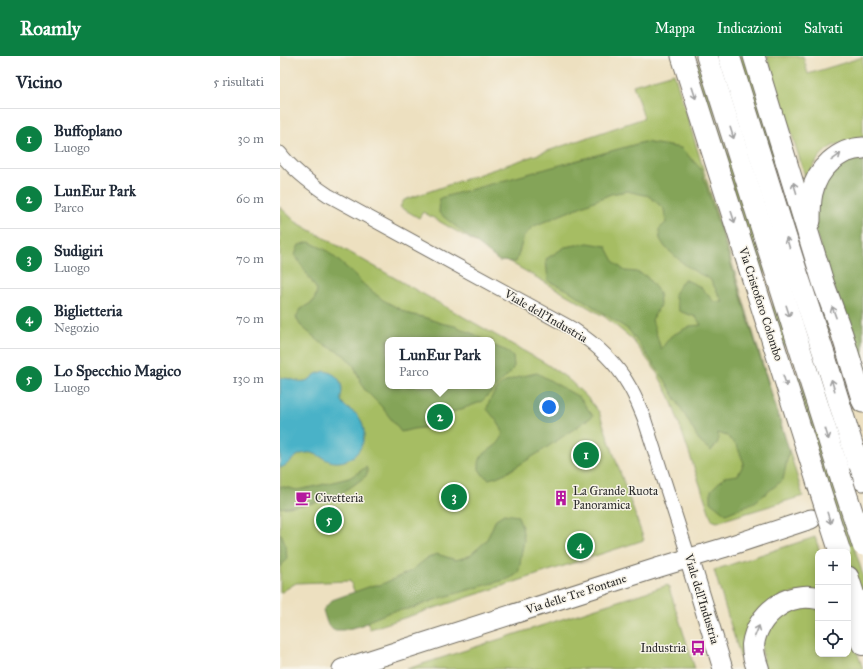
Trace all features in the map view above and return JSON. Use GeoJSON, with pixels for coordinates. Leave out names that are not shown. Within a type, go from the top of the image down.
{"type":"FeatureCollection","features":[{"type":"Feature","properties":{"kind":"highway"},"geometry":{"type":"LineString","coordinates":[[758,669],[754,656],[753,645],[758,628],[766,616],[776,606],[792,599],[800,597],[815,598]]}},
{"type":"Feature","properties":{"kind":"highway"},"geometry":{"type":"LineString","coordinates":[[849,621],[863,644]]}},
{"type":"Feature","properties":{"kind":"main road","name":"Via Cristoforo Colombo"},"geometry":{"type":"LineString","coordinates":[[682,56],[839,549]]}},
{"type":"Feature","properties":{"kind":"main road","name":"Via Cristoforo Colombo"},"geometry":{"type":"LineString","coordinates":[[707,56],[787,273],[826,360],[860,471]]}},
{"type":"Feature","properties":{"kind":"main road","name":"Via Cristoforo Colombo"},"geometry":{"type":"LineString","coordinates":[[729,56],[787,273],[806,368],[863,545]]}},
{"type":"Feature","properties":{"kind":"main road"},"geometry":{"type":"LineString","coordinates":[[754,56],[823,282],[842,334],[863,402]]}},
{"type":"Feature","properties":{"kind":"main road"},"geometry":{"type":"LineString","coordinates":[[812,244],[811,201],[816,180],[824,168],[835,158],[851,150],[863,148]]}},
{"type":"Feature","properties":{"kind":"main road"},"geometry":{"type":"LineString","coordinates":[[761,305],[787,273],[823,282]]}},
{"type":"Feature","properties":{"kind":"main road"},"geometry":{"type":"LineString","coordinates":[[826,360],[842,334]]}},
{"type":"Feature","properties":{"kind":"main road"},"geometry":{"type":"LineString","coordinates":[[777,357],[806,368]]}},
{"type":"Feature","properties":{"kind":"main road","name":"Via delle Tre Fontane"},"geometry":{"type":"LineString","coordinates":[[342,669],[811,519]]}},
{"type":"Feature","properties":{"kind":"main road","name":"Viale dell'Industria"},"geometry":{"type":"LineString","coordinates":[[689,558],[723,669]]}},
{"type":"Feature","properties":{"kind":"main road"},"geometry":{"type":"LineString","coordinates":[[851,585],[863,623]]}},
{"type":"Feature","properties":{"kind":"street","name":"Viale dell'Industria"},"geometry":{"type":"LineString","coordinates":[[280,153],[302,176],[328,195],[573,329],[592,342],[603,352],[621,373],[636,398],[644,418],[689,558]]}},
{"type":"Feature","properties":{"kind":"green space"},"geometry":{"type":"Polygon","coordinates":[[[739,56],[747,56],[814,266],[804,261],[739,56]]]}},
{"type":"Feature","properties":{"kind":"green space"},"geometry":{"type":"Polygon","coordinates":[[[767,56],[803,56],[808,74],[863,57],[863,141],[841,143],[832,146],[819,158],[806,179],[767,56]]]}},
{"type":"Feature","properties":{"kind":"green space"},"geometry":{"type":"Polygon","coordinates":[[[693,63],[699,63],[766,272],[764,274],[760,274],[693,63]]]}},
{"type":"Feature","properties":{"kind":"green space"},"geometry":{"type":"Polygon","coordinates":[[[674,73],[803,496],[717,522],[712,520],[670,397],[656,371],[632,339],[605,317],[423,212],[419,218],[400,207],[404,200],[644,118],[633,85],[674,73]]]}},
{"type":"Feature","properties":{"kind":"green space"},"geometry":{"type":"Polygon","coordinates":[[[644,142],[681,148],[701,169],[789,450],[783,480],[755,502],[726,514],[711,502],[711,490],[724,477],[738,475],[744,463],[737,446],[727,436],[718,433],[718,442],[711,451],[700,442],[665,380],[629,330],[568,290],[548,281],[546,259],[565,247],[588,243],[606,246],[615,263],[625,271],[636,272],[646,276],[659,292],[660,305],[652,320],[661,349],[671,336],[690,326],[701,325],[696,317],[679,311],[674,294],[684,279],[701,287],[714,302],[723,302],[710,279],[684,264],[665,247],[660,239],[659,229],[666,223],[664,209],[649,196],[627,191],[611,194],[534,226],[524,236],[516,262],[499,261],[439,213],[440,198],[644,142]]]}},
{"type":"Feature","properties":{"kind":"green space"},"geometry":{"type":"Polygon","coordinates":[[[863,154],[863,378],[814,227],[818,198],[833,169],[863,154]]]}},
{"type":"Feature","properties":{"kind":"green space"},"geometry":{"type":"Polygon","coordinates":[[[280,207],[296,222],[545,363],[567,378],[586,396],[599,412],[644,540],[370,629],[350,581],[296,583],[280,593],[280,207]]]}},
{"type":"Feature","properties":{"kind":"green space"},"geometry":{"type":"Polygon","coordinates":[[[309,242],[326,250],[383,300],[409,314],[455,326],[480,337],[385,337],[385,389],[494,389],[481,402],[450,413],[430,427],[401,432],[381,406],[364,389],[354,366],[344,355],[320,342],[300,325],[296,317],[301,309],[314,301],[317,290],[295,255],[299,245],[309,242]]]}},
{"type":"Feature","properties":{"kind":"green space"},"geometry":{"type":"Polygon","coordinates":[[[814,288],[823,295],[833,324],[828,334],[814,288]]]}},
{"type":"Feature","properties":{"kind":"green space"},"geometry":{"type":"Polygon","coordinates":[[[775,300],[791,349],[780,343],[770,313],[775,300]]]}},
{"type":"Feature","properties":{"kind":"green space"},"geometry":{"type":"Polygon","coordinates":[[[495,346],[507,351],[513,357],[514,366],[510,373],[495,388],[495,346]]]}},
{"type":"Feature","properties":{"kind":"green space"},"geometry":{"type":"Polygon","coordinates":[[[537,373],[579,397],[593,416],[508,472],[489,479],[483,475],[479,469],[480,461],[485,453],[499,442],[502,435],[502,430],[487,409],[490,400],[502,384],[516,378],[537,373]]]}},
{"type":"Feature","properties":{"kind":"green space"},"geometry":{"type":"Polygon","coordinates":[[[793,374],[799,376],[863,575],[863,604],[851,567],[851,549],[845,549],[793,374]]]}},
{"type":"Feature","properties":{"kind":"green space"},"geometry":{"type":"Polygon","coordinates":[[[366,467],[367,475],[340,494],[330,499],[311,504],[280,508],[280,486],[297,490],[313,487],[349,478],[366,467]]]}},
{"type":"Feature","properties":{"kind":"green space"},"geometry":{"type":"Polygon","coordinates":[[[504,514],[518,516],[522,527],[524,540],[520,566],[518,573],[514,576],[437,599],[413,608],[390,612],[360,626],[343,630],[333,630],[327,623],[323,610],[332,600],[374,585],[380,585],[411,571],[426,559],[437,554],[456,560],[469,556],[485,542],[496,519],[504,514]]]}},
{"type":"Feature","properties":{"kind":"green space"},"geometry":{"type":"Polygon","coordinates":[[[280,533],[286,547],[287,559],[280,567],[280,533]]]}},
{"type":"Feature","properties":{"kind":"green space"},"geometry":{"type":"Polygon","coordinates":[[[815,537],[819,549],[815,549],[815,590],[782,595],[750,669],[744,669],[714,570],[815,537]]]}},
{"type":"Feature","properties":{"kind":"green space"},"geometry":{"type":"Polygon","coordinates":[[[668,585],[695,669],[407,669],[668,585]]]}},
{"type":"Feature","properties":{"kind":"green space"},"geometry":{"type":"Polygon","coordinates":[[[815,606],[815,657],[851,657],[851,634],[863,669],[764,669],[761,642],[785,609],[815,606]]]}},
{"type":"Feature","properties":{"kind":"water"},"geometry":{"type":"Polygon","coordinates":[[[325,371],[335,375],[339,380],[342,386],[342,402],[359,417],[363,424],[364,432],[361,447],[356,454],[343,461],[334,462],[313,453],[306,453],[298,455],[287,465],[280,468],[280,378],[305,381],[316,374],[325,371]]]}},
{"type":"Feature","properties":{"kind":"tunnel"},"geometry":{"type":"LineString","coordinates":[[813,518],[863,503]]}},
{"type":"Feature","properties":{"kind":"place","name":"LunEur Park"},"geometry":{"type":"Point","coordinates":[440,417]}},
{"type":"Feature","properties":{"kind":"place","name":"Buffoplano"},"geometry":{"type":"Point","coordinates":[586,455]}},
{"type":"Feature","properties":{"kind":"place","name":"Sudigiri"},"geometry":{"type":"Point","coordinates":[454,497]}},
{"type":"Feature","properties":{"kind":"place","name":"Civetteria"},"geometry":{"type":"Point","coordinates":[303,498]}},
{"type":"Feature","properties":{"kind":"place","name":"La Grande Ruota Panoramica"},"geometry":{"type":"Point","coordinates":[561,498]}},
{"type":"Feature","properties":{"kind":"place","name":"Lo Specchio Magico"},"geometry":{"type":"Point","coordinates":[329,520]}},
{"type":"Feature","properties":{"kind":"place","name":"Biglietteria"},"geometry":{"type":"Point","coordinates":[580,546]}},
{"type":"Feature","properties":{"kind":"place","name":"Industria"},"geometry":{"type":"Point","coordinates":[698,648]}}]}
